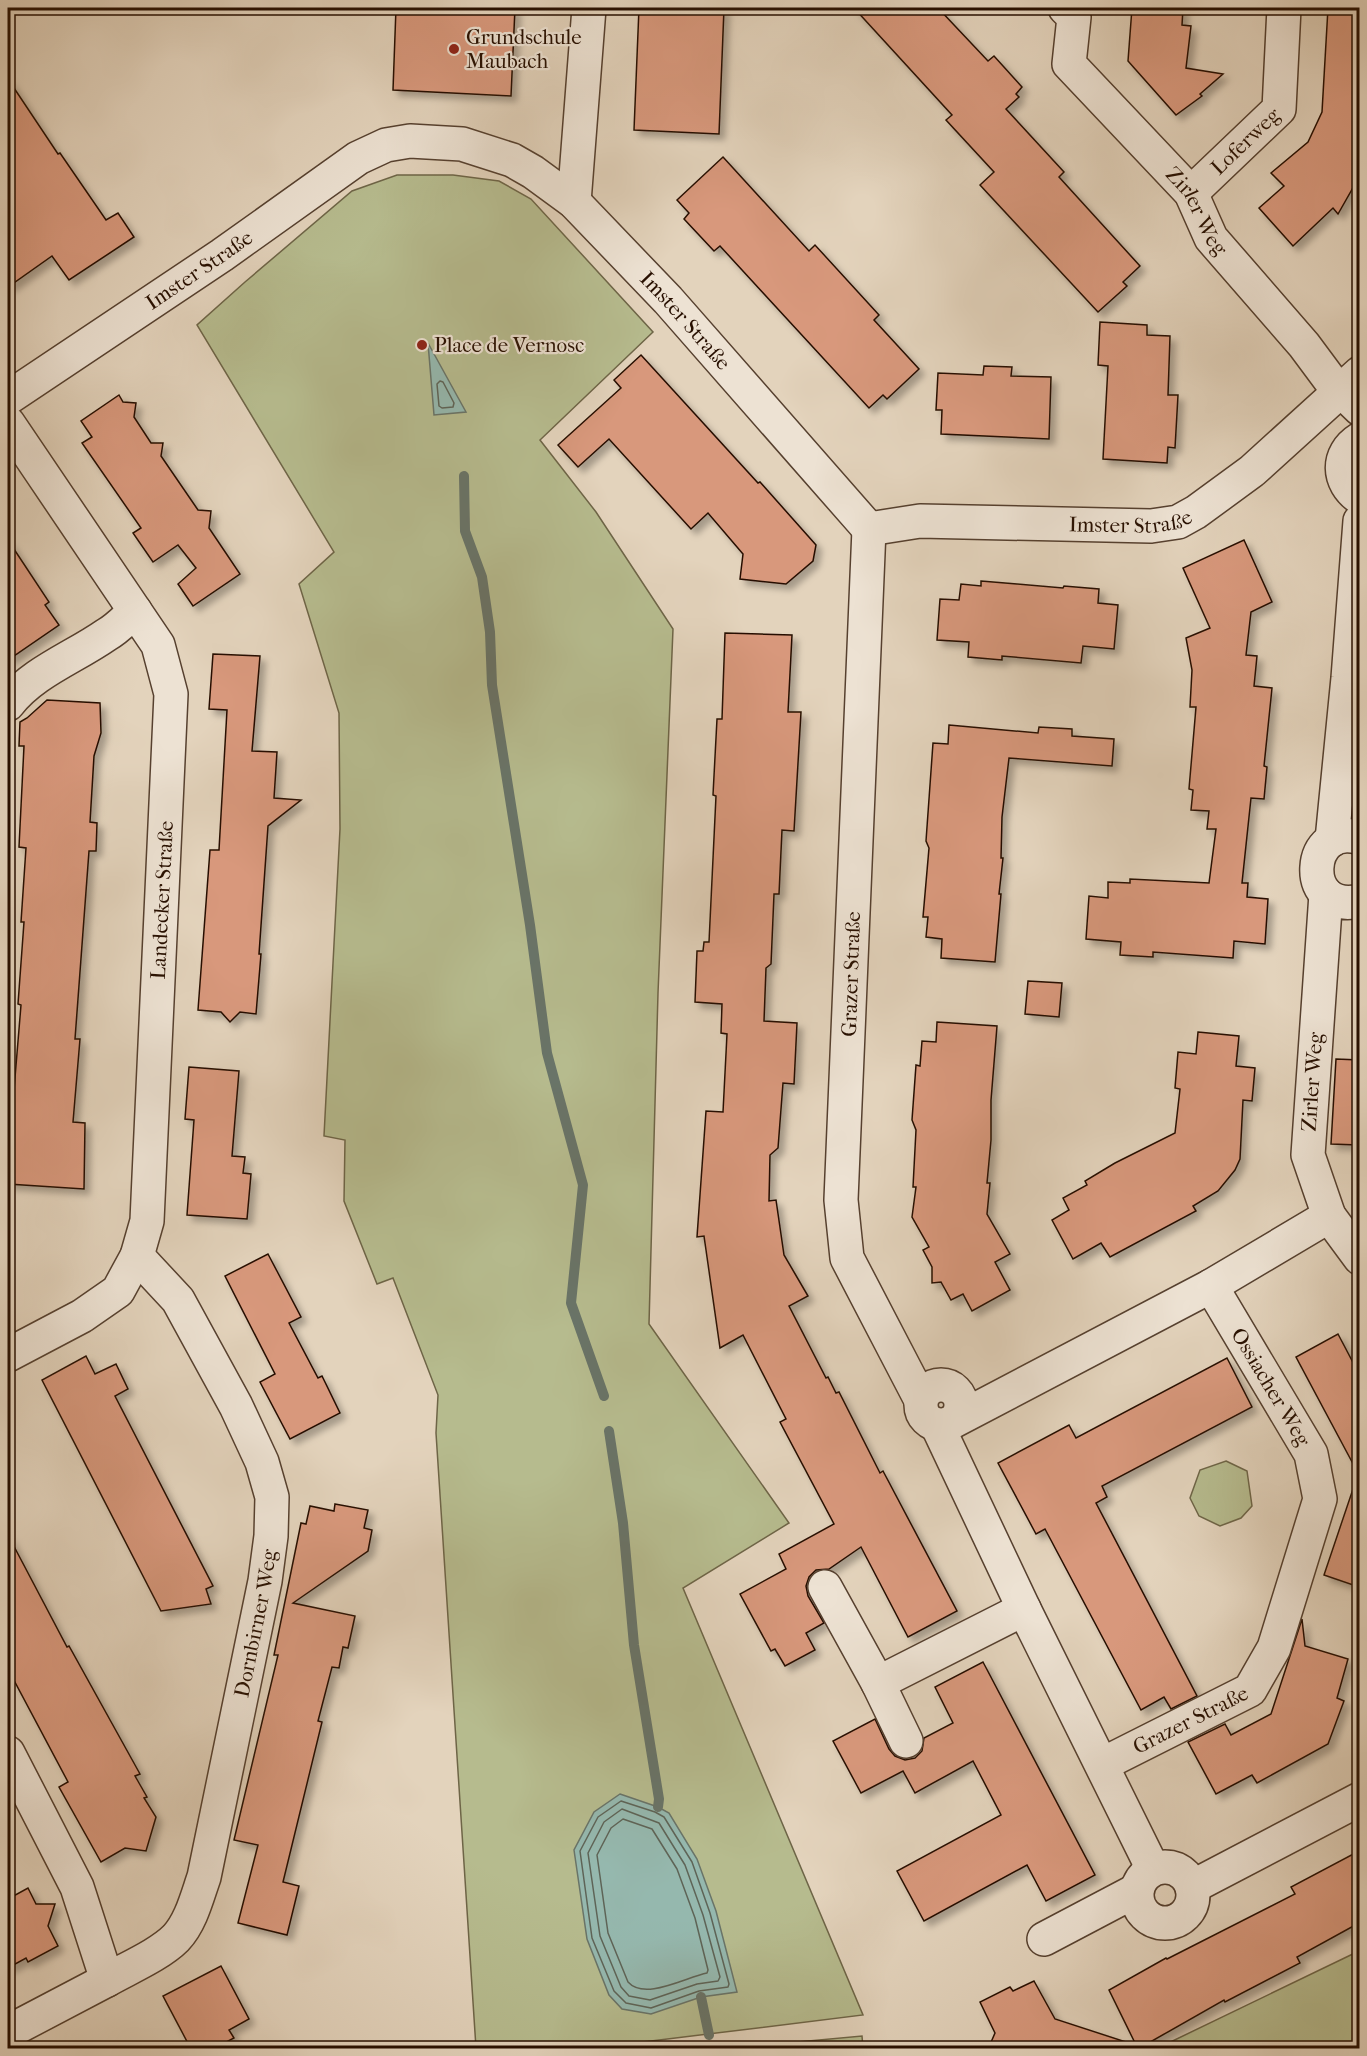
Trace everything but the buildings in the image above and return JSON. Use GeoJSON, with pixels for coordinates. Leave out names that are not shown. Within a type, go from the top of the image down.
{"type":"FeatureCollection","features":[{"type":"Feature","properties":{"kind":"street"},"geometry":{"type":"LineString","coordinates":[[574,202],[589,8]]}},
{"type":"Feature","properties":{"kind":"street","name":"Loferweg"},"geometry":{"type":"LineString","coordinates":[[1191,193],[1279,109],[1284,8]]}},
{"type":"Feature","properties":{"kind":"street","name":"Zirler Weg"},"geometry":{"type":"LineString","coordinates":[[1071,11],[1069,64],[1191,193],[1211,238],[1304,345],[1353,391]]}},
{"type":"Feature","properties":{"kind":"street","name":"Imster Straße"},"geometry":{"type":"LineString","coordinates":[[8,398],[222,255],[358,158],[386,145],[410,141],[462,144],[512,159],[574,202],[668,300],[868,529],[921,521],[1151,526],[1178,522],[1196,512],[1252,471],[1353,391]]}},
{"type":"Feature","properties":{"kind":"street","name":"Landecker Straße"},"geometry":{"type":"LineString","coordinates":[[8,423],[158,645],[171,694],[147,1221],[137,1257],[118,1291],[82,1316],[8,1355]]}},
{"type":"Feature","properties":{"kind":"street"},"geometry":{"type":"LineString","coordinates":[[1359,439],[1345,453],[1342,473],[1348,488],[1359,498]]}},
{"type":"Feature","properties":{"kind":"street"},"geometry":{"type":"LineString","coordinates":[[1359,521],[1346,839],[1325,845],[1316,864],[1319,884],[1326,894],[1346,903],[1359,901]]}},
{"type":"Feature","properties":{"kind":"street","name":"Grazer Straße"},"geometry":{"type":"LineString","coordinates":[[868,529],[863,705],[842,1200],[847,1258],[937,1416],[1024,1609],[1103,1764],[1145,1880],[1140,1908],[1152,1921],[1170,1923],[1179,1920],[1191,1906],[1192,1887]]}},
{"type":"Feature","properties":{"kind":"street"},"geometry":{"type":"LineString","coordinates":[[8,704],[20,689],[68,657],[107,635],[135,611]]}},
{"type":"Feature","properties":{"kind":"street","name":"Zirler Weg"},"geometry":{"type":"LineString","coordinates":[[1326,894],[1308,1155],[1329,1216],[1359,1258]]}},
{"type":"Feature","properties":{"kind":"street"},"geometry":{"type":"LineString","coordinates":[[937,1416],[1211,1286],[1329,1216]]}},
{"type":"Feature","properties":{"kind":"street","name":"Dornbirner Weg"},"geometry":{"type":"LineString","coordinates":[[8,2032],[152,1954],[177,1937],[189,1917],[204,1878],[265,1581],[271,1536],[272,1497],[262,1462],[236,1406],[178,1300],[137,1257]]}},
{"type":"Feature","properties":{"kind":"street","name":"Ossiacher Weg"},"geometry":{"type":"LineString","coordinates":[[1211,1286],[1311,1454],[1320,1498],[1291,1597]]}},
{"type":"Feature","properties":{"kind":"street"},"geometry":{"type":"LineString","coordinates":[[825,1587],[878,1683],[906,1741]]}},
{"type":"Feature","properties":{"kind":"street","name":"Grazer Straße"},"geometry":{"type":"LineString","coordinates":[[1103,1764],[1250,1690],[1274,1647],[1291,1597]]}},
{"type":"Feature","properties":{"kind":"street"},"geometry":{"type":"LineString","coordinates":[[878,1683],[1024,1609]]}},
{"type":"Feature","properties":{"kind":"street"},"geometry":{"type":"LineString","coordinates":[[8,1753],[77,1887],[107,1980]]}},
{"type":"Feature","properties":{"kind":"street"},"geometry":{"type":"LineString","coordinates":[[1044,1939],[1145,1880],[1162,1867],[1172,1868],[1188,1879],[1192,1887],[1359,1799]]}},
{"type":"Feature","properties":{"kind":"green space"},"geometry":{"type":"Polygon","coordinates":[[[397,175],[453,175],[499,181],[531,199],[653,332],[540,440],[596,512],[673,629],[658,993],[649,1324],[789,1523],[683,1588],[863,2015],[594,2048],[476,2048],[436,1433],[438,1395],[393,1278],[377,1284],[344,1201],[345,1140],[324,1136],[340,829],[339,713],[299,584],[334,552],[197,325],[352,191],[397,175]]]}},
{"type":"Feature","properties":{"kind":"green space"},"geometry":{"type":"Polygon","coordinates":[[[1226,1461],[1247,1471],[1252,1506],[1241,1518],[1220,1526],[1199,1516],[1190,1498],[1200,1470],[1226,1461]]]}},
{"type":"Feature","properties":{"kind":"green space"},"geometry":{"type":"Polygon","coordinates":[[[1359,1951],[1359,2048],[1158,2048],[1359,1951]]]}},
{"type":"Feature","properties":{"kind":"green space"},"geometry":{"type":"Polygon","coordinates":[[[862,2036],[863,2048],[732,2048],[862,2036]]]}},
{"type":"Feature","properties":{"kind":"water"},"geometry":{"type":"Polygon","coordinates":[[[428,343],[466,412],[434,415],[428,343]]]}},
{"type":"Feature","properties":{"kind":"water"},"geometry":{"type":"Polygon","coordinates":[[[620,1794],[669,1813],[697,1859],[716,1911],[737,1992],[701,1997],[651,2014],[622,2009],[609,1995],[587,1939],[574,1850],[594,1812],[620,1794]]]}},
{"type":"Feature","properties":{"kind":"waterway"},"geometry":{"type":"LineString","coordinates":[[464,476],[465,531],[482,577],[490,632],[492,685],[530,925],[547,1053],[583,1185],[571,1303],[604,1396]]}},
{"type":"Feature","properties":{"kind":"waterway"},"geometry":{"type":"LineString","coordinates":[[609,1431],[623,1523],[634,1645],[659,1799],[658,1807]]}},
{"type":"Feature","properties":{"kind":"waterway"},"geometry":{"type":"LineString","coordinates":[[701,1997],[709,2035]]}},
{"type":"Feature","properties":{"kind":"place","name":"Grundschule Maubach"},"geometry":{"type":"Point","coordinates":[454,49]}},
{"type":"Feature","properties":{"kind":"place","name":"Place de Vernosc"},"geometry":{"type":"Point","coordinates":[422,345]}}]}
